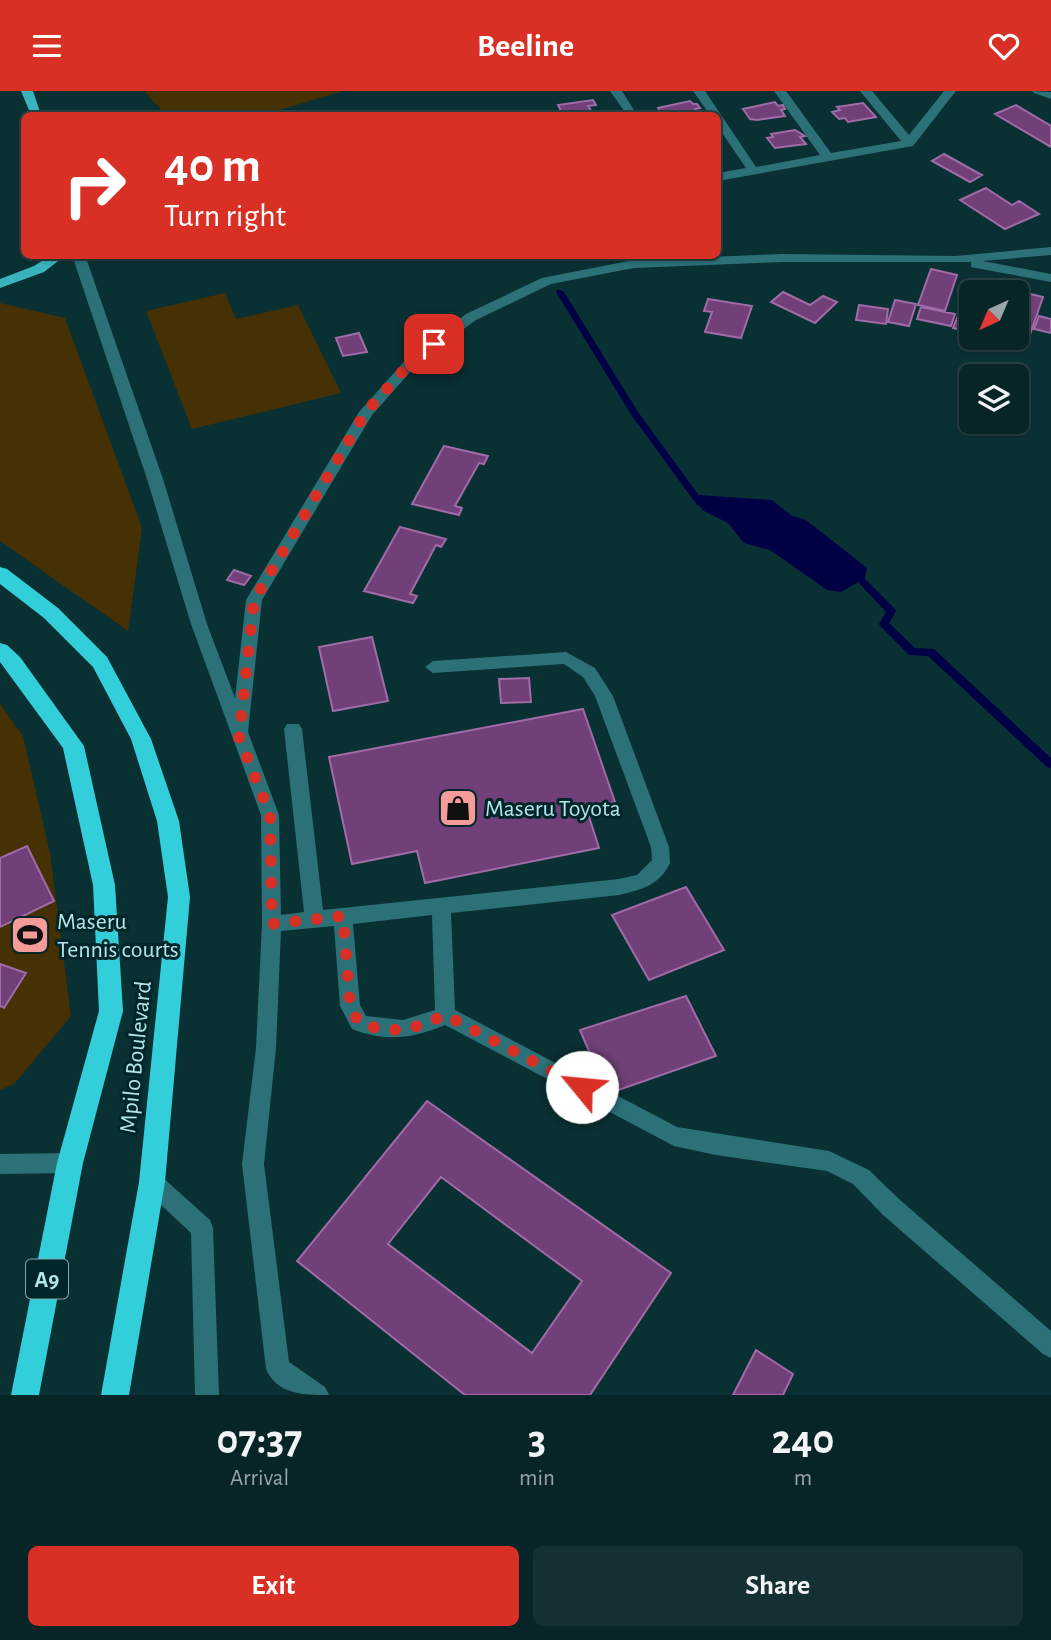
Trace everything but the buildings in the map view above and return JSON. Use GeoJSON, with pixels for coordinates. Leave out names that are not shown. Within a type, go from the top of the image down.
{"type":"FeatureCollection","features":[{"type":"Feature","properties":{"kind":"highway","name":"Mpilo Boulevard"},"geometry":{"type":"LineString","coordinates":[[0,574],[51,613],[100,661],[141,739],[168,821],[179,897],[152,1182],[115,1395]]}},
{"type":"Feature","properties":{"kind":"highway","name":"Mpilo Boulevard"},"geometry":{"type":"LineString","coordinates":[[0,650],[13,662],[73,746],[104,885],[111,1011],[70,1163],[25,1395]]}},
{"type":"Feature","properties":{"kind":"main road"},"geometry":{"type":"LineString","coordinates":[[30,94],[35,112]]}},
{"type":"Feature","properties":{"kind":"main road"},"geometry":{"type":"LineString","coordinates":[[0,284],[39,269],[54,259]]}},
{"type":"Feature","properties":{"kind":"street"},"geometry":{"type":"LineString","coordinates":[[616,91],[630,112]]}},
{"type":"Feature","properties":{"kind":"street"},"geometry":{"type":"LineString","coordinates":[[699,91],[713,112]]}},
{"type":"Feature","properties":{"kind":"street"},"geometry":{"type":"LineString","coordinates":[[780,91],[829,159]]}},
{"type":"Feature","properties":{"kind":"street"},"geometry":{"type":"LineString","coordinates":[[866,91],[909,143]]}},
{"type":"Feature","properties":{"kind":"street"},"geometry":{"type":"LineString","coordinates":[[721,177],[909,143],[950,91]]}},
{"type":"Feature","properties":{"kind":"street"},"geometry":{"type":"LineString","coordinates":[[1038,91],[1051,96]]}},
{"type":"Feature","properties":{"kind":"street"},"geometry":{"type":"LineString","coordinates":[[721,124],[754,172]]}},
{"type":"Feature","properties":{"kind":"street"},"geometry":{"type":"LineString","coordinates":[[721,258],[956,260],[1051,251]]}},
{"type":"Feature","properties":{"kind":"street"},"geometry":{"type":"LineString","coordinates":[[79,259],[155,479],[199,624],[270,815],[272,924],[266,1048],[253,1164],[278,1369],[317,1395]]}},
{"type":"Feature","properties":{"kind":"street"},"geometry":{"type":"LineString","coordinates":[[239,737],[254,600],[366,412],[415,358],[471,317],[547,281],[634,264],[687,259]]}},
{"type":"Feature","properties":{"kind":"street"},"geometry":{"type":"LineString","coordinates":[[956,260],[1051,278]]}},
{"type":"Feature","properties":{"kind":"street"},"geometry":{"type":"LineString","coordinates":[[272,924],[620,887],[642,882],[661,863],[660,847],[604,696],[595,677],[584,666],[566,658],[433,667]]}},
{"type":"Feature","properties":{"kind":"street"},"geometry":{"type":"LineString","coordinates":[[293,729],[313,919]]}},
{"type":"Feature","properties":{"kind":"street"},"geometry":{"type":"LineString","coordinates":[[441,906],[445,1015]]}},
{"type":"Feature","properties":{"kind":"street"},"geometry":{"type":"LineString","coordinates":[[343,916],[350,1006],[359,1023],[376,1029],[416,1029],[445,1015]]}},
{"type":"Feature","properties":{"kind":"street"},"geometry":{"type":"LineString","coordinates":[[445,1015],[674,1136],[829,1161],[861,1177],[891,1207],[1051,1346]]}},
{"type":"Feature","properties":{"kind":"street"},"geometry":{"type":"LineString","coordinates":[[0,1164],[70,1163]]}},
{"type":"Feature","properties":{"kind":"street"},"geometry":{"type":"LineString","coordinates":[[152,1182],[202,1228],[207,1395]]}},
{"type":"Feature","properties":{"kind":"shaded area"},"geometry":{"type":"Polygon","coordinates":[[[144,91],[343,91],[273,112],[163,112],[144,91]]]}},
{"type":"Feature","properties":{"kind":"shaded area"},"geometry":{"type":"Polygon","coordinates":[[[225,293],[236,319],[298,305],[341,393],[192,429],[146,311],[225,293]]]}},
{"type":"Feature","properties":{"kind":"shaded area"},"geometry":{"type":"Polygon","coordinates":[[[0,303],[65,318],[142,528],[128,631],[0,541],[0,303]]]}},
{"type":"Feature","properties":{"kind":"shaded area"},"geometry":{"type":"Polygon","coordinates":[[[699,495],[772,500],[792,516],[806,520],[867,568],[865,578],[841,592],[827,590],[770,550],[744,543],[728,523],[702,510],[699,495]]]}},
{"type":"Feature","properties":{"kind":"shaded area","name":"Maseru Tennis courts"},"geometry":{"type":"Polygon","coordinates":[[[0,704],[23,736],[50,853],[71,1016],[14,1084],[0,1090],[0,704]]]}},
{"type":"Feature","properties":{"kind":"waterway"},"geometry":{"type":"LineString","coordinates":[[560,292],[635,414],[700,503],[712,509]]}},
{"type":"Feature","properties":{"kind":"waterway"},"geometry":{"type":"LineString","coordinates":[[850,575],[861,580],[891,611],[884,624],[913,652],[930,652],[1051,764]]}},
{"type":"Feature","properties":{"kind":"place","name":"Maseru Toyota"},"geometry":{"type":"Point","coordinates":[458,808]}},
{"type":"Feature","properties":{"kind":"place","name":"Maseru Tennis courts"},"geometry":{"type":"Point","coordinates":[30,935]}},
{"type":"Feature","properties":{"kind":"route"},"geometry":{"type":"LineString","coordinates":[[434,344],[415,358],[366,412],[254,600],[239,737],[270,815],[272,924],[343,916],[350,1006],[359,1023],[376,1029],[416,1029],[445,1015],[582,1087]]}}]}
